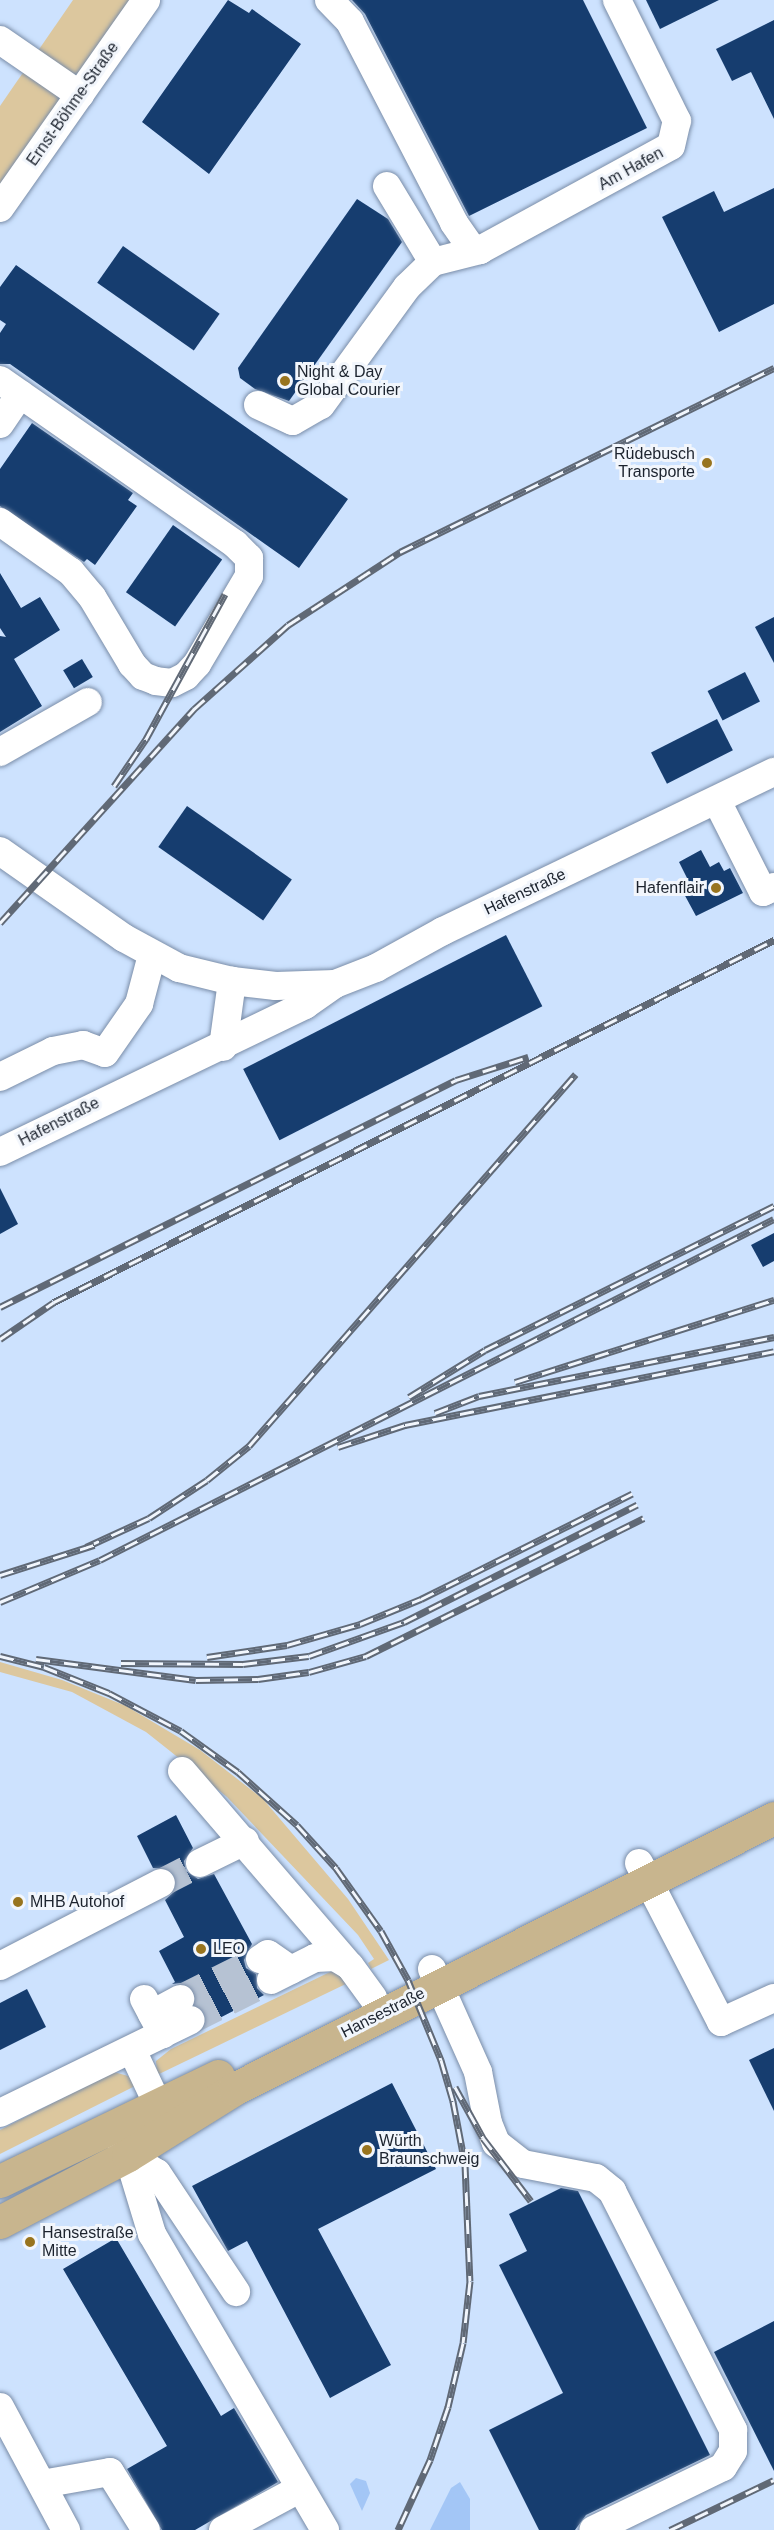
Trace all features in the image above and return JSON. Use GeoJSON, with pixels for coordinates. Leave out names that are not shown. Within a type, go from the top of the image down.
{"type":"FeatureCollection","features":[{"type":"Feature","properties":{"kind":"main road","name":"Hansestraße"},"geometry":{"type":"LineString","coordinates":[[163,2117],[234,2089],[435,1977],[644,1872],[774,1796]]}},
{"type":"Feature","properties":{"kind":"main road","name":"Hansestraße"},"geometry":{"type":"LineString","coordinates":[[644,1872],[774,1818]]}},
{"type":"Feature","properties":{"kind":"main road","name":"Hansestraße"},"geometry":{"type":"LineString","coordinates":[[0,2222],[121,2141],[373,1998],[435,1977]]}},
{"type":"Feature","properties":{"kind":"main road","name":"Hansestraße"},"geometry":{"type":"LineString","coordinates":[[0,2181],[121,2141]]}},
{"type":"Feature","properties":{"kind":"street","name":"Ernst-Böhme-Straße"},"geometry":{"type":"LineString","coordinates":[[0,208],[146,0]]}},
{"type":"Feature","properties":{"kind":"street"},"geometry":{"type":"LineString","coordinates":[[329,0],[350,22],[454,223],[470,246],[480,250]]}},
{"type":"Feature","properties":{"kind":"street","name":"Am Hafen"},"geometry":{"type":"LineString","coordinates":[[480,250],[671,146],[676,121],[617,0]]}},
{"type":"Feature","properties":{"kind":"street"},"geometry":{"type":"LineString","coordinates":[[0,40],[80,95]]}},
{"type":"Feature","properties":{"kind":"street"},"geometry":{"type":"LineString","coordinates":[[387,186],[434,262]]}},
{"type":"Feature","properties":{"kind":"street"},"geometry":{"type":"LineString","coordinates":[[258,405],[293,421],[321,405],[407,287],[434,262],[480,250]]}},
{"type":"Feature","properties":{"kind":"street"},"geometry":{"type":"LineString","coordinates":[[0,424],[10,387],[236,544],[249,558],[249,576],[197,664],[186,676],[172,683],[156,681],[143,676],[132,664],[92,597],[71,572],[0,522]]}},
{"type":"Feature","properties":{"kind":"street"},"geometry":{"type":"LineString","coordinates":[[0,752],[88,702]]}},
{"type":"Feature","properties":{"kind":"street","name":"Hafenstraße"},"geometry":{"type":"LineString","coordinates":[[0,1152],[119,1092],[223,1047],[305,1005],[335,984],[376,968],[443,931],[774,772]]}},
{"type":"Feature","properties":{"kind":"street"},"geometry":{"type":"LineString","coordinates":[[717,801],[763,892],[774,887]]}},
{"type":"Feature","properties":{"kind":"street","name":"Hafenstraße"},"geometry":{"type":"LineString","coordinates":[[0,851],[152,955],[179,968],[232,981],[276,986],[335,984]]}},
{"type":"Feature","properties":{"kind":"street"},"geometry":{"type":"LineString","coordinates":[[0,1077],[53,1051],[83,1045],[105,1053],[139,1004],[152,955]]}},
{"type":"Feature","properties":{"kind":"street"},"geometry":{"type":"LineString","coordinates":[[223,1047],[232,981]]}},
{"type":"Feature","properties":{"kind":"street","name":"Hafenstraße"},"geometry":{"type":"LineString","coordinates":[[105,1053],[119,1092]]}},
{"type":"Feature","properties":{"kind":"street"},"geometry":{"type":"LineString","coordinates":[[182,1771],[245,1841],[350,1966],[373,1998]]}},
{"type":"Feature","properties":{"kind":"street"},"geometry":{"type":"LineString","coordinates":[[200,1863],[245,1841]]}},
{"type":"Feature","properties":{"kind":"street"},"geometry":{"type":"LineString","coordinates":[[644,1872],[721,2022],[774,1998]]}},
{"type":"Feature","properties":{"kind":"street"},"geometry":{"type":"LineString","coordinates":[[0,1966],[161,1883]]}},
{"type":"Feature","properties":{"kind":"street"},"geometry":{"type":"LineString","coordinates":[[274,1969],[315,1958],[335,1957],[350,1966]]}},
{"type":"Feature","properties":{"kind":"street"},"geometry":{"type":"LineString","coordinates":[[435,1977],[478,2072],[488,2123],[496,2143],[523,2164],[596,2178],[612,2191],[733,2430],[733,2451],[723,2467],[593,2530]]}},
{"type":"Feature","properties":{"kind":"street"},"geometry":{"type":"LineString","coordinates":[[0,2113],[132,2050],[153,2016],[185,2010]]}},
{"type":"Feature","properties":{"kind":"street"},"geometry":{"type":"LineString","coordinates":[[132,2050],[163,2117]]}},
{"type":"Feature","properties":{"kind":"street"},"geometry":{"type":"LineString","coordinates":[[121,2141],[157,2173],[236,2292]]}},
{"type":"Feature","properties":{"kind":"street"},"geometry":{"type":"LineString","coordinates":[[121,2141],[152,2234],[236,2374],[298,2489],[326,2530]]}},
{"type":"Feature","properties":{"kind":"street"},"geometry":{"type":"LineString","coordinates":[[2,2415],[66,2530]]}},
{"type":"Feature","properties":{"kind":"street"},"geometry":{"type":"LineString","coordinates":[[42,2484],[110,2472],[146,2530]]}},
{"type":"Feature","properties":{"kind":"street"},"geometry":{"type":"LineString","coordinates":[[223,2530],[298,2489]]}},
{"type":"Feature","properties":{"kind":"shaded area"},"geometry":{"type":"Polygon","coordinates":[[[0,0],[774,0],[774,2530],[0,2530],[0,0]]]}},
{"type":"Feature","properties":{"kind":"shaded area"},"geometry":{"type":"Polygon","coordinates":[[[73,0],[145,0],[0,207],[0,106],[73,0]]]}},
{"type":"Feature","properties":{"kind":"shaded area"},"geometry":{"type":"Polygon","coordinates":[[[0,1662],[62,1680],[126,1706],[200,1750],[263,1799],[348,1899],[389,1960],[371,1969],[368,1963],[374,1959],[358,1935],[227,1797],[146,1732],[72,1692],[0,1672],[0,1662]]]}},
{"type":"Feature","properties":{"kind":"shaded area"},"geometry":{"type":"Polygon","coordinates":[[[332,1971],[352,1981],[157,2075],[156,2061],[171,2049],[332,1971]]]}},
{"type":"Feature","properties":{"kind":"shaded area"},"geometry":{"type":"Polygon","coordinates":[[[114,2072],[128,2076],[135,2086],[0,2154],[0,2130],[114,2072]]]}},
{"type":"Feature","properties":{"kind":"water"},"geometry":{"type":"Polygon","coordinates":[[[356,2478],[366,2481],[370,2493],[362,2511],[350,2484],[356,2478]]]}},
{"type":"Feature","properties":{"kind":"water"},"geometry":{"type":"Polygon","coordinates":[[[460,2482],[470,2499],[470,2530],[430,2530],[451,2488],[460,2482]]]}},
{"type":"Feature","properties":{"kind":"building"},"geometry":{"type":"Polygon","coordinates":[[[228,0],[249,13],[252,9],[301,44],[209,174],[142,122],[228,0]]]}},
{"type":"Feature","properties":{"kind":"building"},"geometry":{"type":"Polygon","coordinates":[[[352,0],[583,0],[647,128],[469,216],[365,14],[352,0]]]}},
{"type":"Feature","properties":{"kind":"building"},"geometry":{"type":"Polygon","coordinates":[[[646,0],[719,0],[660,29],[646,0]]]}},
{"type":"Feature","properties":{"kind":"building"},"geometry":{"type":"Polygon","coordinates":[[[774,20],[774,119],[751,72],[732,81],[716,49],[774,20]]]}},
{"type":"Feature","properties":{"kind":"building"},"geometry":{"type":"Polygon","coordinates":[[[774,188],[774,304],[719,332],[662,217],[714,191],[724,212],[774,188]]]}},
{"type":"Feature","properties":{"kind":"building"},"geometry":{"type":"Polygon","coordinates":[[[357,199],[388,219],[402,242],[289,401],[255,389],[240,378],[238,368],[357,199]]]}},
{"type":"Feature","properties":{"kind":"building"},"geometry":{"type":"Polygon","coordinates":[[[123,246],[220,314],[194,351],[97,283],[123,246]]]}},
{"type":"Feature","properties":{"kind":"building"},"geometry":{"type":"Polygon","coordinates":[[[16,265],[348,499],[299,568],[10,364],[0,364],[0,333],[6,324],[0,320],[0,287],[16,265]]]}},
{"type":"Feature","properties":{"kind":"building"},"geometry":{"type":"Polygon","coordinates":[[[32,423],[133,493],[128,500],[137,506],[95,565],[87,559],[84,562],[0,506],[0,469],[32,423]]]}},
{"type":"Feature","properties":{"kind":"building"},"geometry":{"type":"Polygon","coordinates":[[[173,525],[222,559],[175,627],[126,592],[173,525]]]}},
{"type":"Feature","properties":{"kind":"building"},"geometry":{"type":"Polygon","coordinates":[[[0,573],[21,608],[40,597],[60,630],[14,659],[42,706],[0,732],[0,636],[6,637],[0,628],[0,573]]]}},
{"type":"Feature","properties":{"kind":"building"},"geometry":{"type":"Polygon","coordinates":[[[774,617],[774,663],[755,627],[774,617]]]}},
{"type":"Feature","properties":{"kind":"building"},"geometry":{"type":"Polygon","coordinates":[[[82,659],[93,677],[74,688],[63,670],[82,659]]]}},
{"type":"Feature","properties":{"kind":"building"},"geometry":{"type":"Polygon","coordinates":[[[745,672],[760,701],[723,720],[708,691],[745,672]]]}},
{"type":"Feature","properties":{"kind":"building"},"geometry":{"type":"Polygon","coordinates":[[[717,719],[733,750],[667,784],[651,753],[717,719]]]}},
{"type":"Feature","properties":{"kind":"building"},"geometry":{"type":"Polygon","coordinates":[[[187,806],[292,879],[263,920],[158,847],[187,806]]]}},
{"type":"Feature","properties":{"kind":"building"},"geometry":{"type":"Polygon","coordinates":[[[701,850],[710,867],[719,862],[724,871],[730,868],[743,893],[696,916],[683,892],[692,888],[679,862],[701,850]]]}},
{"type":"Feature","properties":{"kind":"building"},"geometry":{"type":"Polygon","coordinates":[[[506,935],[542,1006],[279,1140],[243,1069],[506,935]]]}},
{"type":"Feature","properties":{"kind":"building"},"geometry":{"type":"Polygon","coordinates":[[[0,1188],[18,1224],[0,1234],[0,1188]]]}},
{"type":"Feature","properties":{"kind":"building"},"geometry":{"type":"Polygon","coordinates":[[[774,1233],[774,1261],[763,1267],[751,1245],[774,1233]]]}},
{"type":"Feature","properties":{"kind":"building"},"geometry":{"type":"Polygon","coordinates":[[[176,1815],[193,1848],[184,1861],[186,1871],[198,1879],[214,1874],[252,1944],[244,1960],[246,1968],[256,1974],[257,1988],[264,1995],[206,2025],[206,2012],[195,2004],[194,1991],[181,1983],[172,1984],[175,1982],[159,1951],[184,1937],[165,1900],[175,1891],[176,1876],[169,1869],[153,1868],[137,1836],[176,1815]]]}},
{"type":"Feature","properties":{"kind":"building"},"geometry":{"type":"Polygon","coordinates":[[[27,1989],[46,2027],[0,2050],[0,2003],[27,1989]]]}},
{"type":"Feature","properties":{"kind":"building"},"geometry":{"type":"Polygon","coordinates":[[[774,2048],[774,2111],[749,2060],[774,2048]]]}},
{"type":"Feature","properties":{"kind":"building"},"geometry":{"type":"Polygon","coordinates":[[[392,2083],[436,2169],[318,2229],[391,2365],[330,2398],[247,2241],[228,2251],[192,2186],[392,2083]]]}},
{"type":"Feature","properties":{"kind":"building"},"geometry":{"type":"Polygon","coordinates":[[[561,2188],[578,2191],[710,2455],[586,2515],[575,2530],[539,2530],[489,2430],[563,2393],[499,2265],[527,2251],[509,2214],[561,2188]]]}},
{"type":"Feature","properties":{"kind":"building"},"geometry":{"type":"Polygon","coordinates":[[[116,2238],[221,2416],[234,2408],[278,2482],[195,2530],[162,2530],[127,2469],[167,2446],[63,2269],[116,2238]]]}},
{"type":"Feature","properties":{"kind":"building"},"geometry":{"type":"Polygon","coordinates":[[[774,2321],[774,2471],[714,2352],[774,2321]]]}},
{"type":"Feature","properties":{"kind":"tunnel"},"geometry":{"type":"LineString","coordinates":[[161,1883],[200,1863]]}},
{"type":"Feature","properties":{"kind":"tunnel"},"geometry":{"type":"LineString","coordinates":[[180,1999],[260,1959]]}},
{"type":"Feature","properties":{"kind":"tunnel"},"geometry":{"type":"LineString","coordinates":[[191,2020],[271,1980]]}},
{"type":"Feature","properties":{"kind":"railway"},"geometry":{"type":"LineString","coordinates":[[0,923],[194,709],[288,625],[400,552],[774,368]]}},
{"type":"Feature","properties":{"kind":"railway"},"geometry":{"type":"LineString","coordinates":[[114,786],[146,739],[225,594]]}},
{"type":"Feature","properties":{"kind":"railway"},"geometry":{"type":"LineString","coordinates":[[0,1339],[54,1302],[774,940]]}},
{"type":"Feature","properties":{"kind":"railway"},"geometry":{"type":"LineString","coordinates":[[0,1307],[456,1080],[528,1057]]}},
{"type":"Feature","properties":{"kind":"railway"},"geometry":{"type":"LineString","coordinates":[[86,1547],[149,1518],[207,1480],[249,1446],[576,1074]]}},
{"type":"Feature","properties":{"kind":"railway"},"geometry":{"type":"LineString","coordinates":[[409,1397],[485,1350],[774,1206]]}},
{"type":"Feature","properties":{"kind":"railway"},"geometry":{"type":"LineString","coordinates":[[0,1602],[100,1560],[774,1219]]}},
{"type":"Feature","properties":{"kind":"railway"},"geometry":{"type":"LineString","coordinates":[[515,1382],[774,1300]]}},
{"type":"Feature","properties":{"kind":"railway"},"geometry":{"type":"LineString","coordinates":[[435,1413],[479,1396],[774,1337]]}},
{"type":"Feature","properties":{"kind":"railway"},"geometry":{"type":"LineString","coordinates":[[338,1447],[405,1425],[774,1351]]}},
{"type":"Feature","properties":{"kind":"railway"},"geometry":{"type":"LineString","coordinates":[[207,1657],[287,1645],[360,1624],[421,1599],[632,1494]]}},
{"type":"Feature","properties":{"kind":"railway"},"geometry":{"type":"LineString","coordinates":[[121,1663],[243,1664],[309,1656],[404,1622],[637,1505]]}},
{"type":"Feature","properties":{"kind":"railway"},"geometry":{"type":"LineString","coordinates":[[36,1659],[196,1680],[258,1679],[309,1672],[366,1656],[644,1518]]}},
{"type":"Feature","properties":{"kind":"railway"},"geometry":{"type":"LineString","coordinates":[[0,1575],[94,1545]]}},
{"type":"Feature","properties":{"kind":"railway"},"geometry":{"type":"LineString","coordinates":[[0,1656],[44,1667],[109,1693],[181,1731],[238,1772],[297,1825],[336,1868],[381,1931],[408,1980],[441,2060],[453,2101],[465,2164],[470,2281],[463,2343],[448,2407],[430,2460],[398,2530]]}},
{"type":"Feature","properties":{"kind":"railway"},"geometry":{"type":"LineString","coordinates":[[455,2087],[483,2138],[531,2201]]}},
{"type":"Feature","properties":{"kind":"railway"},"geometry":{"type":"LineString","coordinates":[[670,2530],[774,2480]]}},
{"type":"Feature","properties":{"kind":"place","name":"Night & Day Global Courier"},"geometry":{"type":"Point","coordinates":[285,381]}},
{"type":"Feature","properties":{"kind":"place","name":"Rüdebusch Transporte"},"geometry":{"type":"Point","coordinates":[707,463]}},
{"type":"Feature","properties":{"kind":"place","name":"Hafenflair"},"geometry":{"type":"Point","coordinates":[716,888]}},
{"type":"Feature","properties":{"kind":"place","name":"MHB Autohof"},"geometry":{"type":"Point","coordinates":[18,1902]}},
{"type":"Feature","properties":{"kind":"place","name":"LEO"},"geometry":{"type":"Point","coordinates":[201,1949]}},
{"type":"Feature","properties":{"kind":"place","name":"Würth Braunschweig"},"geometry":{"type":"Point","coordinates":[367,2150]}},
{"type":"Feature","properties":{"kind":"place","name":"Hansestraße Mitte"},"geometry":{"type":"Point","coordinates":[30,2242]}}]}
